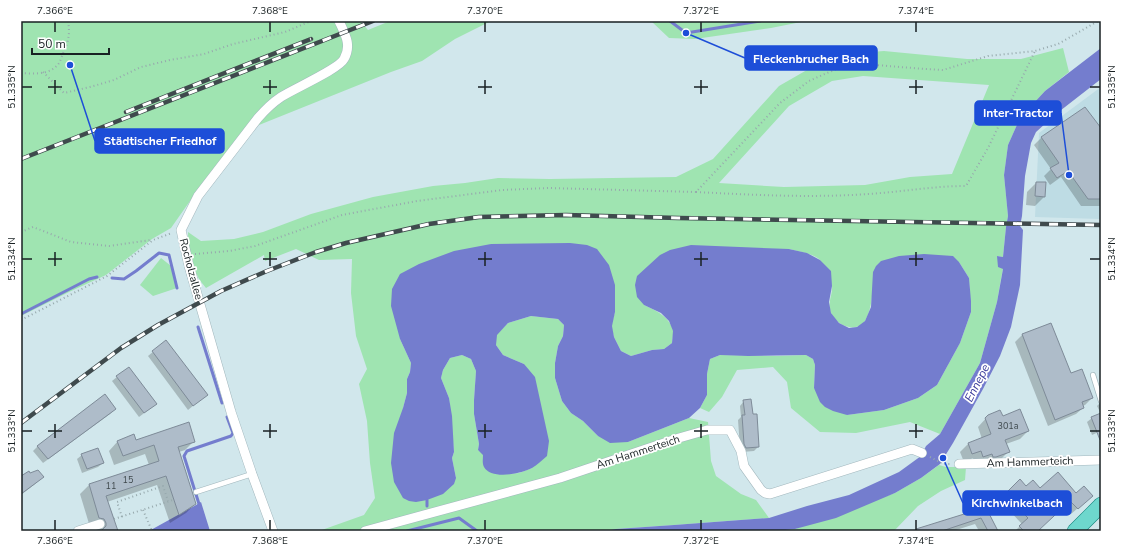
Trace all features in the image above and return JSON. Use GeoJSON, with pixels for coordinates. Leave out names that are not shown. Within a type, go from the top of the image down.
{"type":"FeatureCollection","features":[{"type":"Feature","properties":{"kind":"main road"},"geometry":{"type":"LineString","coordinates":[[1075,531],[1101,505]]}},
{"type":"Feature","properties":{"kind":"street","name":"Rocholzallee"},"geometry":{"type":"LineString","coordinates":[[273,531],[231,412],[180,230],[198,196],[267,108],[281,97],[335,67],[344,60],[347,49],[347,38],[339,21]]}},
{"type":"Feature","properties":{"kind":"street","name":"Am Hammerteich"},"geometry":{"type":"LineString","coordinates":[[364,531],[560,478],[707,430],[730,430],[741,451],[744,466],[761,490],[770,494],[912,449],[922,453]]}},
{"type":"Feature","properties":{"kind":"street","name":"Am Hammerteich"},"geometry":{"type":"LineString","coordinates":[[959,464],[1101,460]]}},
{"type":"Feature","properties":{"kind":"street"},"geometry":{"type":"LineString","coordinates":[[78,531],[100,524]]}},
{"type":"Feature","properties":{"kind":"lane"},"geometry":{"type":"LineString","coordinates":[[1093,375],[1101,401]]}},
{"type":"Feature","properties":{"kind":"lane"},"geometry":{"type":"LineString","coordinates":[[196,492],[252,474]]}},
{"type":"Feature","properties":{"kind":"path"},"geometry":{"type":"LineString","coordinates":[[21,73],[46,72],[54,68],[59,62],[69,39],[68,21]]}},
{"type":"Feature","properties":{"kind":"path"},"geometry":{"type":"LineString","coordinates":[[43,72],[64,93],[90,88],[114,80],[142,67],[204,54],[233,44],[285,32],[311,21]]}},
{"type":"Feature","properties":{"kind":"path"},"geometry":{"type":"LineString","coordinates":[[696,192],[780,103],[809,81],[827,73],[842,67],[863,64],[943,70],[988,56],[1035,51],[1058,44],[1098,21]]}},
{"type":"Feature","properties":{"kind":"path"},"geometry":{"type":"LineString","coordinates":[[186,254],[229,251],[255,246],[342,215],[417,201],[494,191],[548,188],[696,192],[796,197],[869,194],[944,186],[966,186],[988,148],[1035,51]]}},
{"type":"Feature","properties":{"kind":"path"},"geometry":{"type":"LineString","coordinates":[[21,232],[33,227],[71,242],[108,246],[152,240],[180,230]]}},
{"type":"Feature","properties":{"kind":"path"},"geometry":{"type":"LineString","coordinates":[[21,320],[107,276],[152,240]]}},
{"type":"Feature","properties":{"kind":"path"},"geometry":{"type":"LineString","coordinates":[[922,453],[944,464]]}},
{"type":"Feature","properties":{"kind":"path"},"geometry":{"type":"LineString","coordinates":[[122,517],[117,502],[156,488],[163,486],[168,501]]}},
{"type":"Feature","properties":{"kind":"path"},"geometry":{"type":"LineString","coordinates":[[114,520],[173,500]]}},
{"type":"Feature","properties":{"kind":"path"},"geometry":{"type":"LineString","coordinates":[[142,510],[152,531]]}},
{"type":"Feature","properties":{"kind":"shaded area"},"geometry":{"type":"Polygon","coordinates":[[[1101,87],[1101,219],[1035,217],[1039,133],[1101,87]]]}},
{"type":"Feature","properties":{"kind":"green space"},"geometry":{"type":"Polygon","coordinates":[[[21,21],[360,21],[368,30],[390,21],[491,21],[455,39],[422,61],[244,131],[204,181],[171,228],[152,239],[106,275],[21,316],[21,21]]]}},
{"type":"Feature","properties":{"kind":"green space"},"geometry":{"type":"Polygon","coordinates":[[[651,21],[806,21],[771,28],[695,39],[669,38],[651,21]]]}},
{"type":"Feature","properties":{"kind":"green space"},"geometry":{"type":"Polygon","coordinates":[[[1063,48],[1069,72],[1045,91],[1020,118],[1008,145],[1004,175],[1008,216],[1003,257],[997,256],[1003,269],[997,302],[980,363],[940,434],[910,422],[856,433],[820,432],[791,408],[787,382],[773,367],[737,370],[722,397],[709,412],[700,408],[707,395],[707,374],[710,359],[720,355],[806,355],[813,359],[815,365],[814,388],[847,415],[884,410],[918,398],[937,385],[960,343],[971,312],[969,278],[959,262],[872,297],[870,309],[865,321],[857,327],[852,327],[846,326],[837,321],[831,313],[830,302],[832,286],[820,260],[810,254],[789,249],[644,305],[661,314],[671,325],[673,331],[672,343],[664,349],[652,350],[631,356],[621,351],[614,337],[611,326],[615,312],[517,244],[491,244],[400,339],[411,363],[410,372],[407,379],[407,393],[403,408],[456,478],[452,458],[454,452],[449,398],[441,378],[443,370],[450,358],[462,355],[471,359],[476,371],[474,414],[479,444],[478,450],[483,454],[483,460],[507,474],[519,473],[532,468],[524,364],[503,355],[496,345],[496,335],[508,323],[531,316],[558,319],[564,325],[563,336],[558,346],[555,363],[555,378],[562,401],[571,413],[583,421],[598,436],[628,442],[689,418],[708,422],[711,461],[716,476],[741,494],[756,500],[769,518],[606,531],[319,531],[364,515],[375,498],[370,463],[367,421],[359,384],[367,369],[356,336],[351,293],[352,259],[319,260],[296,249],[265,261],[264,255],[206,288],[198,277],[191,260],[188,232],[201,241],[234,239],[263,232],[311,214],[373,197],[433,186],[498,178],[550,179],[676,177],[713,159],[779,86],[833,55],[884,51],[967,59],[1021,59],[1063,48]],[[863,76],[832,81],[789,106],[719,183],[784,187],[865,185],[910,177],[952,174],[989,85],[863,76]]]}},
{"type":"Feature","properties":{"kind":"green space"},"geometry":{"type":"Polygon","coordinates":[[[161,258],[171,266],[177,288],[153,296],[140,285],[161,258]]]}},
{"type":"Feature","properties":{"kind":"green space"},"geometry":{"type":"Polygon","coordinates":[[[939,465],[946,467],[966,467],[965,480],[941,491],[918,506],[894,531],[776,531],[795,529],[895,493],[921,478],[939,465]]]}},
{"type":"Feature","properties":{"kind":"water","name":"Ennepe"},"geometry":{"type":"Polygon","coordinates":[[[1101,48],[1101,79],[1056,114],[1036,132],[1031,143],[1025,176],[1020,226],[1023,230],[1020,285],[1011,327],[1000,356],[983,389],[940,464],[921,478],[895,493],[836,518],[795,529],[776,531],[606,531],[769,518],[849,495],[899,472],[921,456],[926,446],[940,434],[980,363],[997,302],[1003,269],[998,267],[997,256],[1003,257],[1008,216],[1004,175],[1008,145],[1020,118],[1045,91],[1101,48]]]}},
{"type":"Feature","properties":{"kind":"water"},"geometry":{"type":"Polygon","coordinates":[[[570,243],[587,245],[597,249],[609,265],[615,285],[615,312],[612,326],[614,337],[621,351],[631,356],[652,350],[664,349],[672,343],[673,331],[669,321],[661,313],[644,305],[637,297],[635,285],[637,276],[660,255],[670,250],[691,245],[789,249],[807,253],[820,260],[831,271],[832,286],[829,302],[831,313],[839,323],[849,328],[857,327],[865,321],[871,307],[873,272],[881,261],[899,256],[924,254],[953,256],[959,262],[969,278],[971,312],[960,343],[937,385],[918,398],[884,410],[847,415],[833,411],[825,407],[820,402],[814,388],[815,365],[813,359],[806,355],[720,355],[710,359],[707,374],[707,395],[700,408],[689,418],[628,442],[610,443],[598,436],[583,421],[571,413],[562,401],[555,378],[555,363],[558,346],[563,336],[564,325],[558,319],[531,316],[508,323],[497,335],[496,345],[503,355],[524,364],[535,377],[549,441],[547,456],[532,468],[514,474],[499,475],[488,471],[483,466],[483,455],[478,450],[479,444],[474,414],[476,371],[471,359],[462,355],[450,358],[443,370],[441,378],[449,398],[452,416],[454,452],[452,458],[456,478],[454,484],[443,494],[427,500],[416,502],[403,498],[394,482],[391,463],[394,433],[407,393],[407,379],[410,372],[411,363],[400,339],[391,306],[392,289],[400,274],[419,264],[454,251],[491,244],[570,243]]]}},
{"type":"Feature","properties":{"kind":"water"},"geometry":{"type":"Polygon","coordinates":[[[201,502],[210,531],[149,531],[196,505],[201,502]]]}},
{"type":"Feature","properties":{"kind":"building"},"geometry":{"type":"Polygon","coordinates":[[[1085,107],[1101,128],[1101,199],[1088,199],[1068,171],[1057,178],[1050,168],[1059,163],[1041,137],[1085,107]]]}},
{"type":"Feature","properties":{"kind":"building"},"geometry":{"type":"Polygon","coordinates":[[[1036,182],[1046,182],[1045,197],[1035,196],[1036,182]]]}},
{"type":"Feature","properties":{"kind":"building"},"geometry":{"type":"Polygon","coordinates":[[[1051,323],[1071,373],[1082,369],[1093,398],[1082,402],[1084,408],[1055,420],[1022,334],[1051,323]]]}},
{"type":"Feature","properties":{"kind":"building"},"geometry":{"type":"Polygon","coordinates":[[[166,340],[208,395],[193,406],[152,351],[166,340]]]}},
{"type":"Feature","properties":{"kind":"building"},"geometry":{"type":"Polygon","coordinates":[[[129,367],[157,404],[144,413],[116,376],[129,367]]]}},
{"type":"Feature","properties":{"kind":"building"},"geometry":{"type":"Polygon","coordinates":[[[105,394],[116,409],[48,459],[37,446],[105,394]]]}},
{"type":"Feature","properties":{"kind":"building"},"geometry":{"type":"Polygon","coordinates":[[[751,399],[753,414],[757,414],[759,447],[746,448],[744,444],[742,415],[745,415],[743,400],[751,399]]]}},
{"type":"Feature","properties":{"kind":"building"},"geometry":{"type":"Polygon","coordinates":[[[1020,409],[1029,431],[1005,440],[1010,452],[996,457],[993,457],[992,454],[983,457],[981,451],[972,454],[968,443],[991,434],[985,418],[988,415],[1000,410],[1003,416],[1020,409]]]}},
{"type":"Feature","properties":{"kind":"building"},"geometry":{"type":"Polygon","coordinates":[[[1101,413],[1101,440],[1100,440],[1091,417],[1101,413]]]}},
{"type":"Feature","properties":{"kind":"building"},"geometry":{"type":"Polygon","coordinates":[[[189,422],[195,442],[178,447],[196,504],[179,515],[166,476],[106,496],[118,531],[102,531],[106,526],[106,523],[104,519],[99,518],[89,484],[159,461],[154,445],[123,456],[117,441],[134,434],[136,440],[189,422]]]}},
{"type":"Feature","properties":{"kind":"building"},"geometry":{"type":"Polygon","coordinates":[[[98,448],[104,463],[87,469],[81,454],[98,448]]]}},
{"type":"Feature","properties":{"kind":"building"},"geometry":{"type":"Polygon","coordinates":[[[38,470],[44,477],[21,494],[21,476],[29,471],[30,473],[38,470]]]}},
{"type":"Feature","properties":{"kind":"building"},"geometry":{"type":"Polygon","coordinates":[[[1058,472],[1076,493],[1084,486],[1093,496],[1078,509],[1070,501],[1038,531],[1024,531],[1019,526],[1028,518],[1011,501],[1014,497],[1008,491],[1020,479],[1026,486],[1033,480],[1040,488],[1058,472]]]}},
{"type":"Feature","properties":{"kind":"building"},"geometry":{"type":"Polygon","coordinates":[[[979,494],[998,531],[988,531],[981,518],[942,531],[916,531],[916,529],[977,510],[971,497],[979,494]]]}},
{"type":"Feature","properties":{"kind":"waterway"},"geometry":{"type":"LineString","coordinates":[[670,21],[686,33],[760,21]]}},
{"type":"Feature","properties":{"kind":"waterway"},"geometry":{"type":"LineString","coordinates":[[112,278],[124,279],[159,253],[169,255],[177,288]]}},
{"type":"Feature","properties":{"kind":"waterway"},"geometry":{"type":"LineString","coordinates":[[21,314],[89,279],[97,277]]}},
{"type":"Feature","properties":{"kind":"waterway"},"geometry":{"type":"LineString","coordinates":[[198,327],[222,403]]}},
{"type":"Feature","properties":{"kind":"waterway"},"geometry":{"type":"LineString","coordinates":[[199,504],[184,456],[187,451],[231,436],[233,433],[227,417]]}},
{"type":"Feature","properties":{"kind":"waterway"},"geometry":{"type":"LineString","coordinates":[[427,500],[427,506]]}},
{"type":"Feature","properties":{"kind":"waterway"},"geometry":{"type":"LineString","coordinates":[[407,531],[459,518],[477,531]]}},
{"type":"Feature","properties":{"kind":"railway"},"geometry":{"type":"LineString","coordinates":[[21,159],[373,21]]}},
{"type":"Feature","properties":{"kind":"railway"},"geometry":{"type":"LineString","coordinates":[[126,112],[311,39]]}},
{"type":"Feature","properties":{"kind":"railway"},"geometry":{"type":"LineString","coordinates":[[21,423],[121,348],[158,325],[221,291],[316,252],[346,243],[429,224],[479,217],[566,215],[1101,225]]}},
{"type":"Feature","properties":{"kind":"place","name":"Fleckenbrucher Bach"},"geometry":{"type":"Point","coordinates":[686,33]}},
{"type":"Feature","properties":{"kind":"place","name":"Städtischer Friedhof"},"geometry":{"type":"Point","coordinates":[70,65]}},
{"type":"Feature","properties":{"kind":"place","name":"Inter-Tractor"},"geometry":{"type":"Point","coordinates":[1069,175]}},
{"type":"Feature","properties":{"kind":"place","name":"Kirchwinkelbach"},"geometry":{"type":"Point","coordinates":[943,458]}}]}
